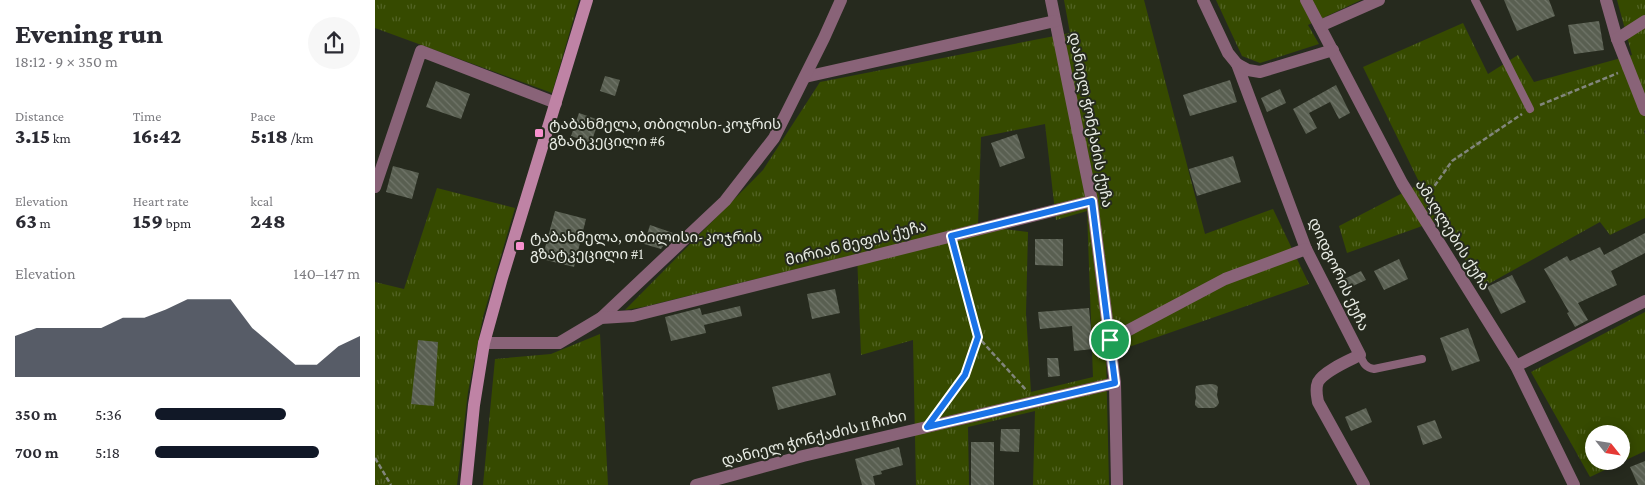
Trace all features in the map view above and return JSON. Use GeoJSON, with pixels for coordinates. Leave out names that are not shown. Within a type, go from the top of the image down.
{"type":"FeatureCollection","features":[{"type":"Feature","properties":{"kind":"main road"},"geometry":{"type":"LineString","coordinates":[[466,485],[474,406],[484,343],[587,0]]}},
{"type":"Feature","properties":{"kind":"street"},"geometry":{"type":"LineString","coordinates":[[601,318],[725,200],[774,138],[841,0]]}},
{"type":"Feature","properties":{"kind":"street","name":"დანიელ ჭონქაძის ქუჩა"},"geometry":{"type":"LineString","coordinates":[[1051,0],[1092,201],[1115,383],[1117,485]]}},
{"type":"Feature","properties":{"kind":"street","name":"დიდგორის ქუჩა"},"geometry":{"type":"LineString","coordinates":[[1203,0],[1228,52],[1237,64],[1306,248],[1360,355],[1326,374],[1318,382],[1316,392],[1318,402],[1364,485]]}},
{"type":"Feature","properties":{"kind":"street","name":"ამაღლების ქუჩა"},"geometry":{"type":"LineString","coordinates":[[1306,0],[1401,184],[1516,366],[1574,485]]}},
{"type":"Feature","properties":{"kind":"street"},"geometry":{"type":"LineString","coordinates":[[1320,26],[1379,0]]}},
{"type":"Feature","properties":{"kind":"street"},"geometry":{"type":"LineString","coordinates":[[1606,0],[1617,39],[1645,110]]}},
{"type":"Feature","properties":{"kind":"street"},"geometry":{"type":"LineString","coordinates":[[805,77],[1055,21]]}},
{"type":"Feature","properties":{"kind":"street"},"geometry":{"type":"LineString","coordinates":[[1617,39],[1645,21]]}},
{"type":"Feature","properties":{"kind":"street"},"geometry":{"type":"LineString","coordinates":[[1237,64],[1248,70],[1259,72],[1333,50]]}},
{"type":"Feature","properties":{"kind":"street"},"geometry":{"type":"LineString","coordinates":[[375,187],[421,51],[556,102]]}},
{"type":"Feature","properties":{"kind":"street","name":"მირიან მეფის ქუჩა"},"geometry":{"type":"LineString","coordinates":[[484,343],[559,343],[601,318],[633,316],[1092,201]]}},
{"type":"Feature","properties":{"kind":"street"},"geometry":{"type":"LineString","coordinates":[[1110,340],[1225,279],[1306,248]]}},
{"type":"Feature","properties":{"kind":"street"},"geometry":{"type":"LineString","coordinates":[[1516,366],[1645,301]]}},
{"type":"Feature","properties":{"kind":"street","name":"დანიელ ჭონქაძის II ჩიხი"},"geometry":{"type":"LineString","coordinates":[[696,485],[803,456],[1115,383]]}},
{"type":"Feature","properties":{"kind":"lane"},"geometry":{"type":"LineString","coordinates":[[1475,0],[1530,109]]}},
{"type":"Feature","properties":{"kind":"lane"},"geometry":{"type":"LineString","coordinates":[[1360,355],[1365,365],[1368,368],[1374,369],[1422,359]]}},
{"type":"Feature","properties":{"kind":"path"},"geometry":{"type":"LineString","coordinates":[[1418,209],[1452,161],[1530,109],[1629,69]]}},
{"type":"Feature","properties":{"kind":"path"},"geometry":{"type":"LineString","coordinates":[[951,236],[978,337],[1036,402]]}},
{"type":"Feature","properties":{"kind":"path"},"geometry":{"type":"LineString","coordinates":[[927,427],[965,375],[978,337]]}},
{"type":"Feature","properties":{"kind":"path"},"geometry":{"type":"LineString","coordinates":[[375,458],[391,485]]}},
{"type":"Feature","properties":{"kind":"green space"},"geometry":{"type":"Polygon","coordinates":[[[375,0],[579,0],[552,93],[375,28],[375,0]]]}},
{"type":"Feature","properties":{"kind":"green space"},"geometry":{"type":"Polygon","coordinates":[[[1064,0],[1144,0],[1205,234],[1273,209],[1309,284],[1106,355],[1109,485],[1033,485],[1035,411],[968,427],[969,485],[916,485],[913,340],[861,355],[857,254],[625,310],[763,170],[820,82],[1070,33],[1064,0]],[[1045,124],[981,137],[978,226],[1028,232],[1026,314],[1031,392],[1093,377],[1087,211],[1056,220],[1045,124]]]}},
{"type":"Feature","properties":{"kind":"green space"},"geometry":{"type":"Polygon","coordinates":[[[1216,0],[1361,0],[1308,25],[1319,44],[1260,63],[1242,56],[1216,0]]]}},
{"type":"Feature","properties":{"kind":"green space"},"geometry":{"type":"Polygon","coordinates":[[[1617,0],[1645,0],[1645,218],[1610,235],[1600,222],[1483,287],[1439,220],[1347,253],[1339,226],[1420,184],[1363,67],[1463,23],[1488,74],[1518,55],[1534,82],[1632,55],[1617,0]]]}},
{"type":"Feature","properties":{"kind":"green space"},"geometry":{"type":"Polygon","coordinates":[[[437,188],[515,208],[483,317],[468,392],[457,485],[375,485],[375,282],[404,289],[437,188]]]}},
{"type":"Feature","properties":{"kind":"green space"},"geometry":{"type":"Polygon","coordinates":[[[1645,312],[1645,451],[1630,458],[1630,425],[1585,425],[1585,468],[1531,372],[1645,312]]]}},
{"type":"Feature","properties":{"kind":"green space"},"geometry":{"type":"Polygon","coordinates":[[[600,334],[608,485],[483,485],[495,359],[551,354],[600,334]]]}},
{"type":"Feature","properties":{"kind":"green space"},"geometry":{"type":"Polygon","coordinates":[[[1586,470],[1605,470],[1590,477],[1586,470]]]}},
{"type":"Feature","properties":{"kind":"building"},"geometry":{"type":"Polygon","coordinates":[[[1504,0],[1549,0],[1555,16],[1517,31],[1504,0]]]}},
{"type":"Feature","properties":{"kind":"building"},"geometry":{"type":"Polygon","coordinates":[[[1599,21],[1604,50],[1574,54],[1568,25],[1599,21]]]}},
{"type":"Feature","properties":{"kind":"building"},"geometry":{"type":"Polygon","coordinates":[[[605,76],[620,80],[615,96],[600,91],[605,76]]]}},
{"type":"Feature","properties":{"kind":"building"},"geometry":{"type":"Polygon","coordinates":[[[1230,80],[1237,102],[1190,116],[1183,95],[1230,80]]]}},
{"type":"Feature","properties":{"kind":"building"},"geometry":{"type":"Polygon","coordinates":[[[436,81],[470,94],[461,119],[426,107],[436,81]]]}},
{"type":"Feature","properties":{"kind":"building"},"geometry":{"type":"Polygon","coordinates":[[[1336,85],[1350,113],[1339,119],[1330,102],[1309,113],[1317,128],[1306,134],[1293,109],[1336,85]]]}},
{"type":"Feature","properties":{"kind":"building"},"geometry":{"type":"Polygon","coordinates":[[[1280,89],[1286,103],[1267,112],[1261,98],[1280,89]]]}},
{"type":"Feature","properties":{"kind":"building"},"geometry":{"type":"Polygon","coordinates":[[[579,113],[599,120],[591,143],[571,136],[579,113]]]}},
{"type":"Feature","properties":{"kind":"building"},"geometry":{"type":"Polygon","coordinates":[[[1017,134],[1025,158],[1000,167],[991,143],[1017,134]]]}},
{"type":"Feature","properties":{"kind":"building"},"geometry":{"type":"Polygon","coordinates":[[[1233,156],[1241,182],[1197,196],[1189,169],[1233,156]]]}},
{"type":"Feature","properties":{"kind":"building"},"geometry":{"type":"Polygon","coordinates":[[[393,166],[419,173],[412,199],[386,192],[393,166]]]}},
{"type":"Feature","properties":{"kind":"building"},"geometry":{"type":"Polygon","coordinates":[[[555,211],[586,219],[574,267],[542,259],[555,211]]]}},
{"type":"Feature","properties":{"kind":"building"},"geometry":{"type":"Polygon","coordinates":[[[650,225],[673,233],[661,249],[644,244],[650,225]]]}},
{"type":"Feature","properties":{"kind":"building"},"geometry":{"type":"Polygon","coordinates":[[[1645,233],[1645,253],[1611,271],[1617,285],[1578,303],[1588,320],[1575,327],[1567,313],[1569,312],[1544,269],[1567,256],[1570,261],[1600,247],[1604,255],[1645,233]]]}},
{"type":"Feature","properties":{"kind":"building"},"geometry":{"type":"Polygon","coordinates":[[[1035,239],[1063,239],[1063,266],[1035,265],[1035,239]]]}},
{"type":"Feature","properties":{"kind":"building"},"geometry":{"type":"Polygon","coordinates":[[[1399,259],[1408,279],[1384,290],[1374,271],[1399,259]]]}},
{"type":"Feature","properties":{"kind":"building"},"geometry":{"type":"Polygon","coordinates":[[[1361,271],[1366,280],[1342,291],[1338,282],[1361,271]]]}},
{"type":"Feature","properties":{"kind":"building"},"geometry":{"type":"Polygon","coordinates":[[[1512,275],[1526,302],[1501,314],[1487,287],[1512,275]]]}},
{"type":"Feature","properties":{"kind":"building"},"geometry":{"type":"Polygon","coordinates":[[[835,289],[840,313],[812,319],[807,294],[835,289]]]}},
{"type":"Feature","properties":{"kind":"building"},"geometry":{"type":"Polygon","coordinates":[[[740,306],[742,316],[704,325],[706,333],[671,341],[665,317],[700,308],[702,315],[740,306]]]}},
{"type":"Feature","properties":{"kind":"building"},"geometry":{"type":"Polygon","coordinates":[[[1089,308],[1093,349],[1074,351],[1072,326],[1040,329],[1038,312],[1089,308]]]}},
{"type":"Feature","properties":{"kind":"building"},"geometry":{"type":"Polygon","coordinates":[[[1468,328],[1480,361],[1452,371],[1440,338],[1468,328]]]}},
{"type":"Feature","properties":{"kind":"building"},"geometry":{"type":"Polygon","coordinates":[[[418,340],[438,342],[434,406],[411,404],[418,340]]]}},
{"type":"Feature","properties":{"kind":"building"},"geometry":{"type":"Polygon","coordinates":[[[1047,358],[1058,358],[1060,376],[1048,377],[1047,358]]]}},
{"type":"Feature","properties":{"kind":"building"},"geometry":{"type":"Polygon","coordinates":[[[830,373],[836,395],[778,410],[772,387],[830,373]]]}},
{"type":"Feature","properties":{"kind":"building"},"geometry":{"type":"Polygon","coordinates":[[[1212,384],[1218,387],[1219,403],[1214,408],[1198,408],[1195,405],[1196,386],[1212,384]]]}},
{"type":"Feature","properties":{"kind":"building"},"geometry":{"type":"Polygon","coordinates":[[[1366,408],[1372,422],[1351,431],[1345,417],[1366,408]]]}},
{"type":"Feature","properties":{"kind":"building"},"geometry":{"type":"Polygon","coordinates":[[[1435,420],[1442,438],[1423,445],[1417,426],[1435,420]]]}},
{"type":"Feature","properties":{"kind":"building"},"geometry":{"type":"Polygon","coordinates":[[[1001,429],[1020,429],[1019,452],[1000,451],[1001,429]]]}},
{"type":"Feature","properties":{"kind":"building"},"geometry":{"type":"Polygon","coordinates":[[[971,442],[994,442],[994,485],[971,485],[971,442]]]}},
{"type":"Feature","properties":{"kind":"building"},"geometry":{"type":"Polygon","coordinates":[[[899,447],[903,465],[881,471],[882,474],[873,476],[875,485],[862,485],[855,459],[899,447]]]}},
{"type":"Feature","properties":{"kind":"building"},"geometry":{"type":"Polygon","coordinates":[[[1645,461],[1645,485],[1638,485],[1630,467],[1645,461]]]}},
{"type":"Feature","properties":{"kind":"place","name":"ტაბახმელა, თბილისი-კოჯრის გზატკეცილი #6"},"geometry":{"type":"Point","coordinates":[539,133]}},
{"type":"Feature","properties":{"kind":"place","name":"ტაბახმელა, თბილისი-კოჯრის გზატკეცილი #1"},"geometry":{"type":"Point","coordinates":[520,246]}},
{"type":"Feature","properties":{"kind":"route"},"geometry":{"type":"LineString","coordinates":[[1092,201],[1110,340],[1115,383],[927,427],[965,375],[978,337],[951,236],[1092,201]]}}]}
